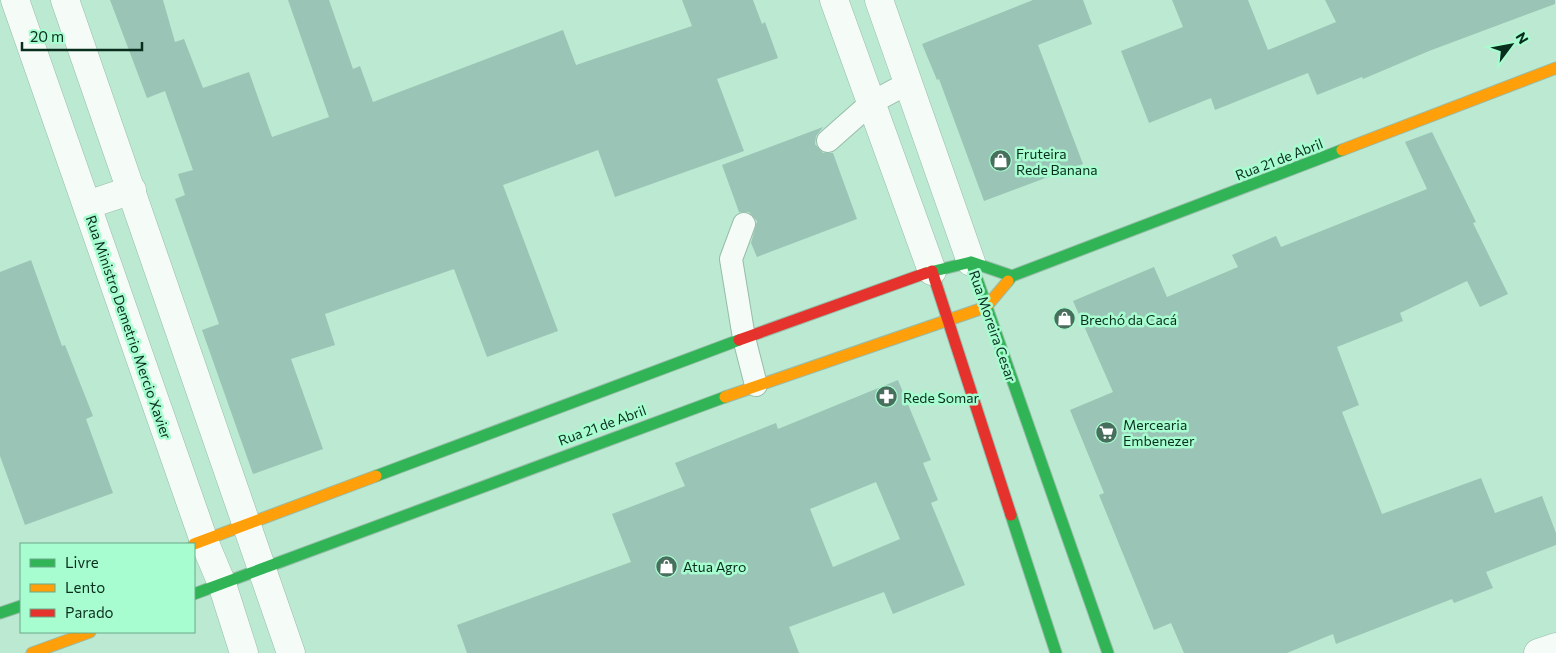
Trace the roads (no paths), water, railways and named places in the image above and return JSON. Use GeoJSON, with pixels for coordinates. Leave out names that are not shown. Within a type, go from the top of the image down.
{"type":"FeatureCollection","features":[{"type":"Feature","properties":{"kind":"street","name":"Rua Ministro Demetrio Mercio Xavier"},"geometry":{"type":"LineString","coordinates":[[15,0],[87,205],[199,543],[222,584],[244,653]]}},
{"type":"Feature","properties":{"kind":"street"},"geometry":{"type":"LineString","coordinates":[[65,0],[291,653]]}},
{"type":"Feature","properties":{"kind":"street"},"geometry":{"type":"LineString","coordinates":[[834,0],[932,271],[1056,653]]}},
{"type":"Feature","properties":{"kind":"street","name":"Rua Moreira Cesar"},"geometry":{"type":"LineString","coordinates":[[879,0],[1108,653]]}},
{"type":"Feature","properties":{"kind":"street","name":"Rua 21 de Abril"},"geometry":{"type":"LineString","coordinates":[[195,594],[262,567],[756,385],[986,307],[1012,276],[1556,68]]}},
{"type":"Feature","properties":{"kind":"street"},"geometry":{"type":"LineString","coordinates":[[87,205],[132,190]]}},
{"type":"Feature","properties":{"kind":"street"},"geometry":{"type":"LineString","coordinates":[[199,543],[744,338],[932,271],[971,262],[1012,276]]}},
{"type":"Feature","properties":{"kind":"street"},"geometry":{"type":"LineString","coordinates":[[0,613],[20,606]]}},
{"type":"Feature","properties":{"kind":"street"},"geometry":{"type":"LineString","coordinates":[[32,653],[87,633]]}},
{"type":"Feature","properties":{"kind":"street"},"geometry":{"type":"LineString","coordinates":[[1538,653],[1556,647]]}},
{"type":"Feature","properties":{"kind":"lane"},"geometry":{"type":"LineString","coordinates":[[828,141],[871,103],[908,83]]}},
{"type":"Feature","properties":{"kind":"lane"},"geometry":{"type":"LineString","coordinates":[[744,224],[732,259],[744,338],[756,385]]}},
{"type":"Feature","properties":{"kind":"place","name":"Fruteira Rede Banana"},"geometry":{"type":"Point","coordinates":[1000,161]}},
{"type":"Feature","properties":{"kind":"place","name":"Brechó da Cacá"},"geometry":{"type":"Point","coordinates":[1064,319]}},
{"type":"Feature","properties":{"kind":"place","name":"Rede Somar"},"geometry":{"type":"Point","coordinates":[887,397]}},
{"type":"Feature","properties":{"kind":"place","name":"Mercearia Embenezer"},"geometry":{"type":"Point","coordinates":[1107,432]}},
{"type":"Feature","properties":{"kind":"place","name":"Atua Agro"},"geometry":{"type":"Point","coordinates":[667,566]}}]}
